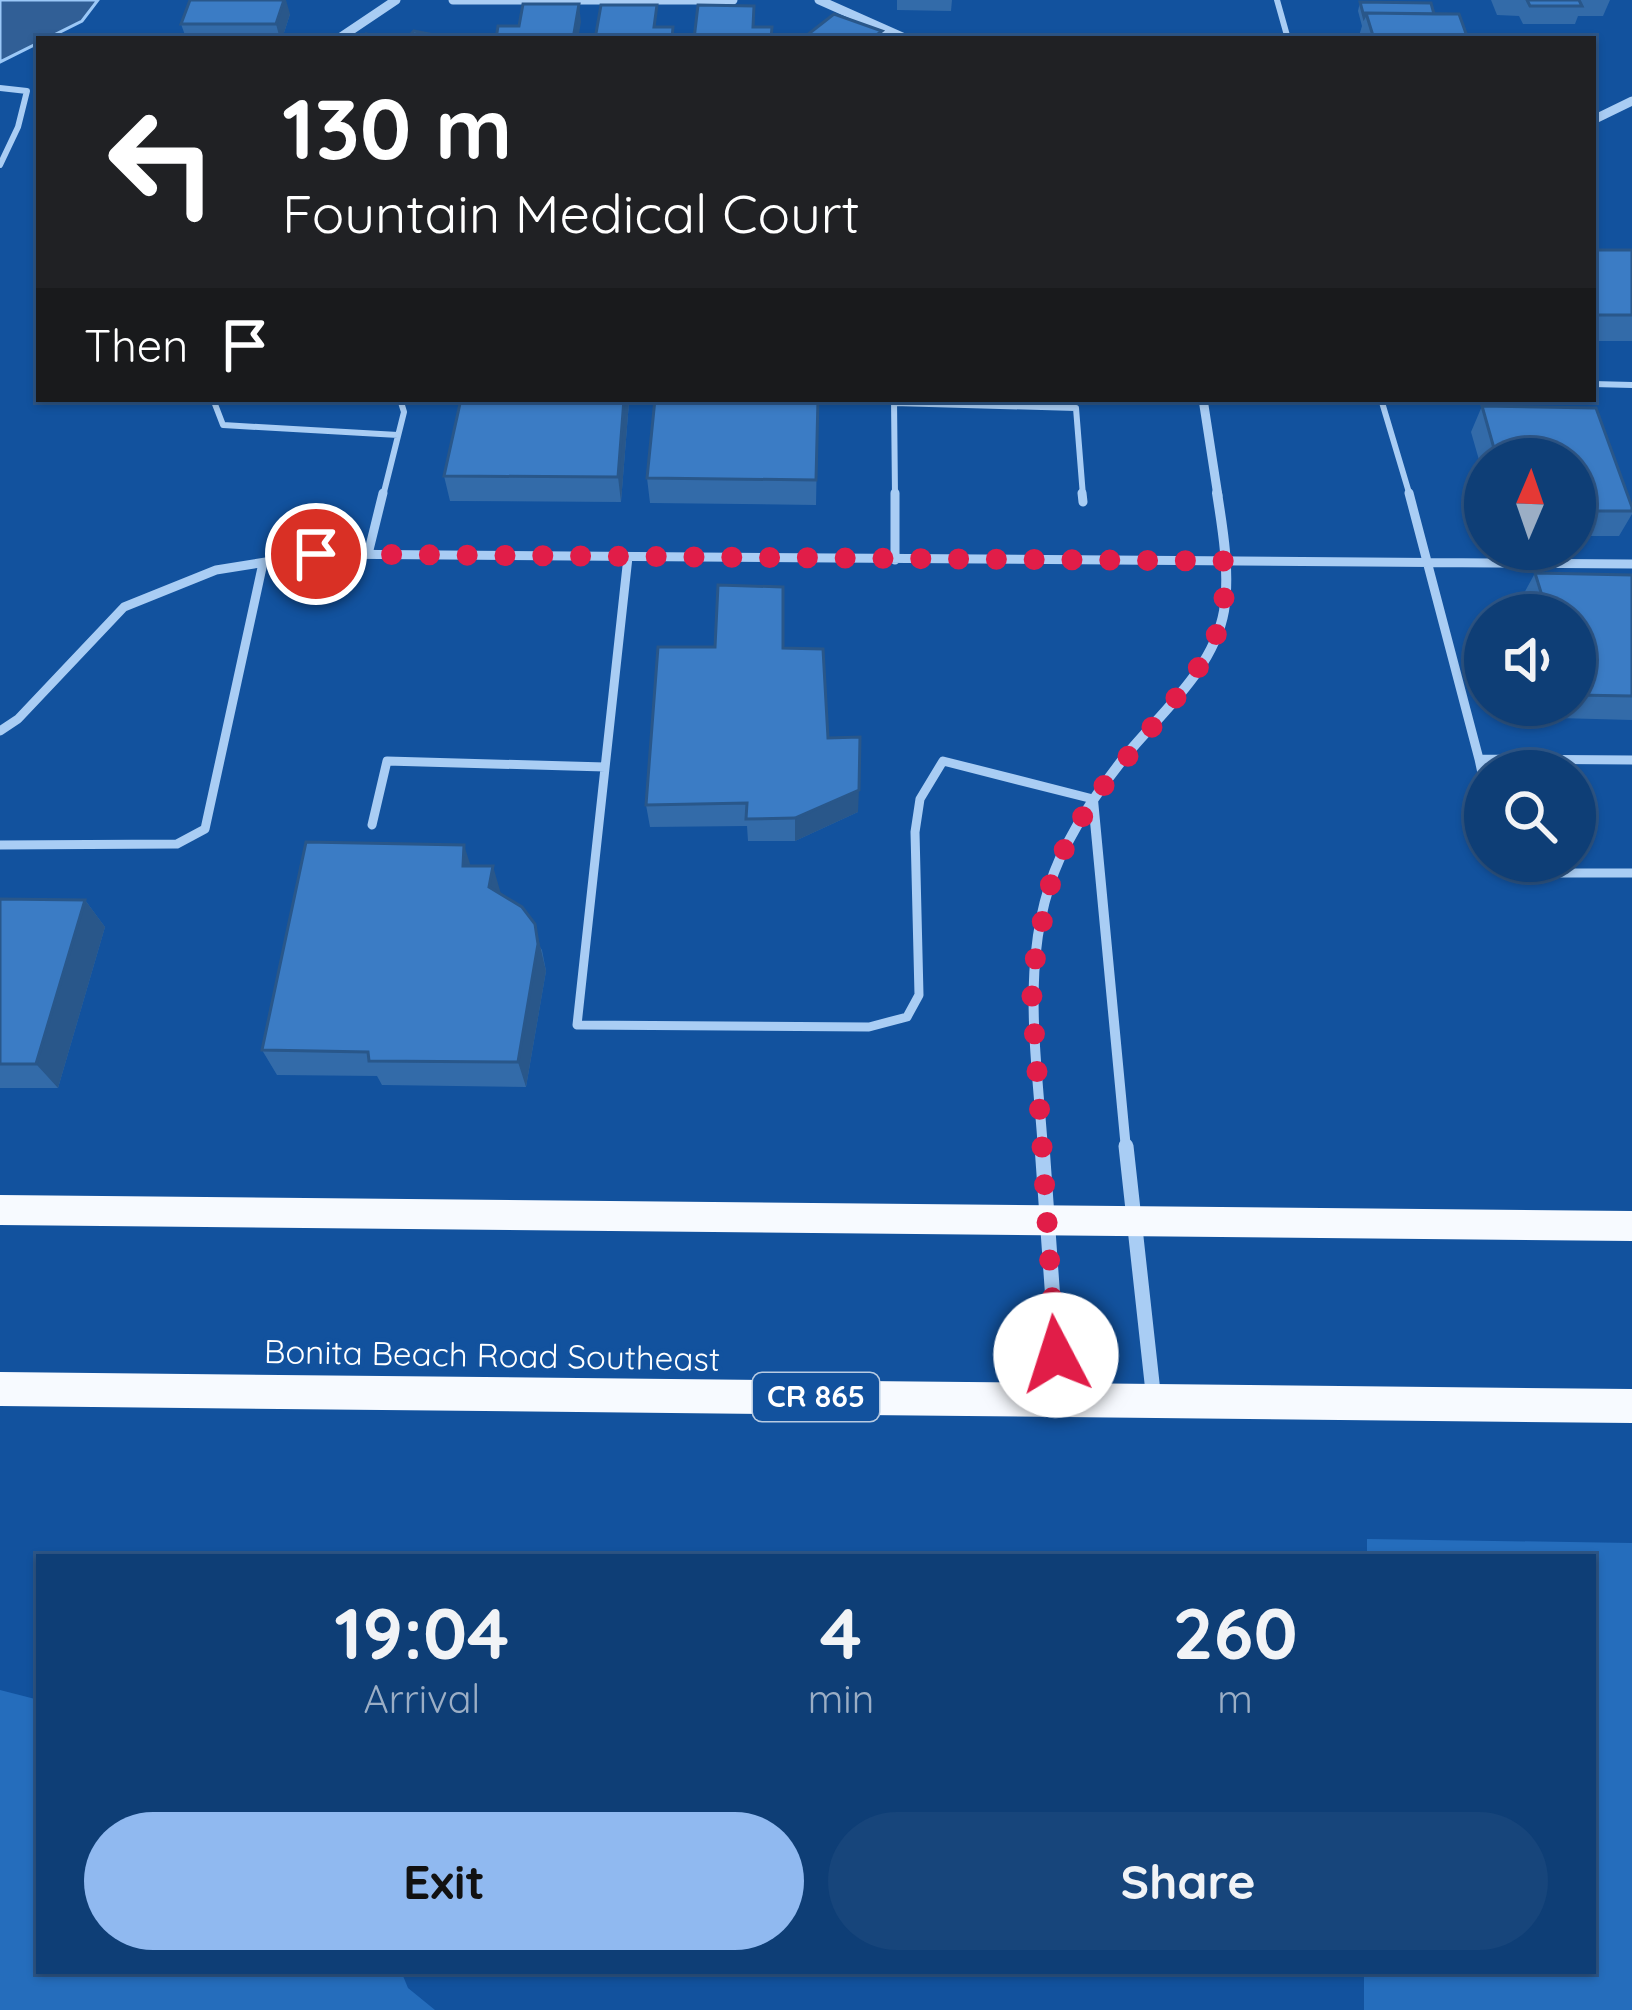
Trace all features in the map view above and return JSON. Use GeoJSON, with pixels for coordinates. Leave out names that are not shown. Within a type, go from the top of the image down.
{"type":"FeatureCollection","features":[{"type":"Feature","properties":{"kind":"main road"},"geometry":{"type":"LineString","coordinates":[[0,1210],[1632,1226]]}},
{"type":"Feature","properties":{"kind":"main road","name":"Bonita Beach Road Southeast"},"geometry":{"type":"LineString","coordinates":[[0,1389],[1632,1406]]}},
{"type":"Feature","properties":{"kind":"street"},"geometry":{"type":"LineString","coordinates":[[342,36],[396,0]]}},
{"type":"Feature","properties":{"kind":"street"},"geometry":{"type":"LineString","coordinates":[[453,0],[733,0]]}},
{"type":"Feature","properties":{"kind":"street"},"geometry":{"type":"LineString","coordinates":[[819,0],[900,36]]}},
{"type":"Feature","properties":{"kind":"street"},"geometry":{"type":"LineString","coordinates":[[1596,119],[1632,101]]}},
{"type":"Feature","properties":{"kind":"street"},"geometry":{"type":"LineString","coordinates":[[1060,1400],[1031,982],[1048,891],[1066,845],[1093,799],[1189,682],[1213,645],[1224,610],[1224,561],[1203,402]]}},
{"type":"Feature","properties":{"kind":"street"},"geometry":{"type":"LineString","coordinates":[[1093,799],[1132,1221],[1154,1401]]}},
{"type":"Feature","properties":{"kind":"lane"},"geometry":{"type":"LineString","coordinates":[[1277,0],[1287,36]]}},
{"type":"Feature","properties":{"kind":"lane"},"geometry":{"type":"LineString","coordinates":[[0,88],[27,91],[18,127],[0,165]]}},
{"type":"Feature","properties":{"kind":"lane"},"geometry":{"type":"LineString","coordinates":[[1596,384],[1632,385]]}},
{"type":"Feature","properties":{"kind":"lane"},"geometry":{"type":"LineString","coordinates":[[214,402],[223,425],[398,435]]}},
{"type":"Feature","properties":{"kind":"lane"},"geometry":{"type":"LineString","coordinates":[[368,554],[404,412],[401,402]]}},
{"type":"Feature","properties":{"kind":"lane"},"geometry":{"type":"LineString","coordinates":[[894,402],[896,560]]}},
{"type":"Feature","properties":{"kind":"lane"},"geometry":{"type":"LineString","coordinates":[[920,402],[1076,408],[1083,502]]}},
{"type":"Feature","properties":{"kind":"lane"},"geometry":{"type":"LineString","coordinates":[[1383,402],[1477,750]]}},
{"type":"Feature","properties":{"kind":"lane"},"geometry":{"type":"LineString","coordinates":[[0,731],[19,719],[124,607],[216,570],[316,554],[1632,564]]}},
{"type":"Feature","properties":{"kind":"lane"},"geometry":{"type":"LineString","coordinates":[[628,557],[577,1025],[869,1027],[907,1017],[919,995],[915,832],[920,799],[943,761],[1093,799]]}},
{"type":"Feature","properties":{"kind":"lane"},"geometry":{"type":"LineString","coordinates":[[0,845],[177,844],[205,829],[263,562]]}},
{"type":"Feature","properties":{"kind":"lane"},"geometry":{"type":"LineString","coordinates":[[1596,760],[1632,760]]}},
{"type":"Feature","properties":{"kind":"lane"},"geometry":{"type":"LineString","coordinates":[[372,825],[387,761],[605,767]]}},
{"type":"Feature","properties":{"kind":"lane"},"geometry":{"type":"LineString","coordinates":[[1596,874],[1632,874]]}},
{"type":"Feature","properties":{"kind":"shaded area"},"geometry":{"type":"Polygon","coordinates":[[[0,0],[98,0],[82,21],[52,36],[36,36],[36,44],[0,62],[0,0]]]}},
{"type":"Feature","properties":{"kind":"shaded area"},"geometry":{"type":"Polygon","coordinates":[[[1367,1539],[1632,1543],[1632,2010],[1364,2010],[1364,1974],[1596,1974],[1596,1554],[1367,1554],[1367,1539]]]}},
{"type":"Feature","properties":{"kind":"shaded area"},"geometry":{"type":"Polygon","coordinates":[[[0,1690],[36,1699],[36,1974],[402,1974],[408,1988],[435,2010],[0,2010],[0,1690]]]}},
{"type":"Feature","properties":{"kind":"building"},"geometry":{"type":"Polygon","coordinates":[[[190,0],[284,0],[276,24],[181,24],[190,0]]]}},
{"type":"Feature","properties":{"kind":"building"},"geometry":{"type":"Polygon","coordinates":[[[1527,0],[1579,0],[1582,6],[1530,6],[1527,0]]]}},
{"type":"Feature","properties":{"kind":"building"},"geometry":{"type":"Polygon","coordinates":[[[1360,2],[1431,3],[1434,14],[1366,13],[1364,17],[1360,2]]]}},
{"type":"Feature","properties":{"kind":"building"},"geometry":{"type":"Polygon","coordinates":[[[523,4],[579,4],[574,36],[496,36],[498,26],[519,26],[523,4]]]}},
{"type":"Feature","properties":{"kind":"building"},"geometry":{"type":"Polygon","coordinates":[[[601,5],[657,5],[654,27],[673,27],[672,36],[596,36],[601,5]]]}},
{"type":"Feature","properties":{"kind":"building"},"geometry":{"type":"Polygon","coordinates":[[[698,5],[754,6],[753,27],[772,27],[771,36],[694,36],[698,5]]]}},
{"type":"Feature","properties":{"kind":"building"},"geometry":{"type":"Polygon","coordinates":[[[1366,13],[1459,14],[1467,36],[1373,36],[1366,13]]]}},
{"type":"Feature","properties":{"kind":"building"},"geometry":{"type":"Polygon","coordinates":[[[834,14],[882,31],[875,36],[806,36],[834,14]]]}},
{"type":"Feature","properties":{"kind":"building"},"geometry":{"type":"Polygon","coordinates":[[[1596,250],[1632,250],[1632,315],[1596,315],[1596,250]]]}},
{"type":"Feature","properties":{"kind":"building"},"geometry":{"type":"Polygon","coordinates":[[[460,402],[624,402],[618,477],[444,476],[460,402]]]}},
{"type":"Feature","properties":{"kind":"building"},"geometry":{"type":"Polygon","coordinates":[[[655,402],[818,402],[816,480],[647,478],[655,402]]]}},
{"type":"Feature","properties":{"kind":"building"},"geometry":{"type":"Polygon","coordinates":[[[1482,406],[1596,408],[1632,511],[1596,511],[1596,438],[1491,438],[1482,406]]]}},
{"type":"Feature","properties":{"kind":"building"},"geometry":{"type":"Polygon","coordinates":[[[1535,573],[1632,575],[1632,696],[1596,695],[1596,594],[1542,594],[1535,573]]]}},
{"type":"Feature","properties":{"kind":"building"},"geometry":{"type":"Polygon","coordinates":[[[718,585],[783,587],[783,648],[823,649],[828,738],[860,737],[859,790],[795,818],[746,819],[747,803],[646,805],[658,647],[715,647],[718,585]]]}},
{"type":"Feature","properties":{"kind":"building"},"geometry":{"type":"Polygon","coordinates":[[[306,842],[464,845],[463,866],[493,866],[489,887],[522,907],[535,924],[538,944],[518,1062],[369,1061],[368,1052],[262,1050],[306,842]]]}},
{"type":"Feature","properties":{"kind":"building"},"geometry":{"type":"Polygon","coordinates":[[[0,899],[85,900],[36,1064],[0,1064],[0,899]]]}},
{"type":"Feature","properties":{"kind":"route"},"geometry":{"type":"LineString","coordinates":[[316,554],[1224,561],[1224,610],[1213,645],[1189,682],[1093,799],[1066,845],[1048,891],[1031,982],[1056,1355]]}}]}
